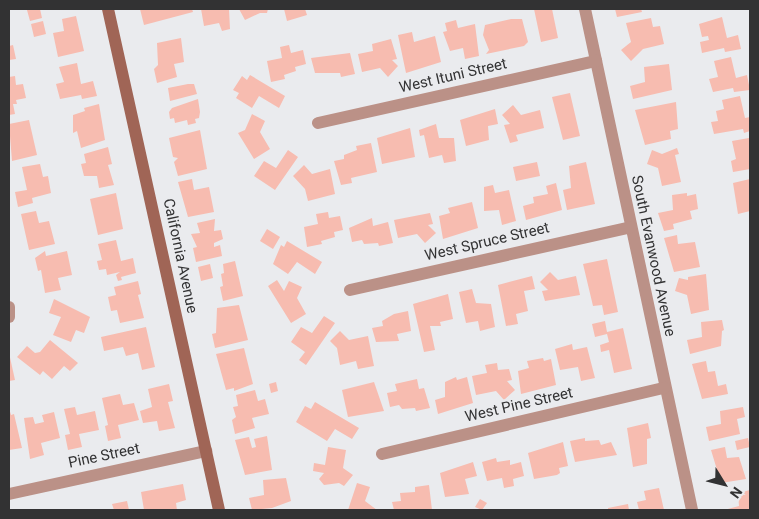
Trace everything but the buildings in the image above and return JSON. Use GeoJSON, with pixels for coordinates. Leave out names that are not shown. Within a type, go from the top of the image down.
{"type":"FeatureCollection","features":[{"type":"Feature","properties":{"kind":"street","name":"California Avenue"},"geometry":{"type":"LineString","coordinates":[[108,9],[219,510]]}},
{"type":"Feature","properties":{"kind":"street","name":"South Evanwood Avenue"},"geometry":{"type":"LineString","coordinates":[[585,9],[664,388],[692,510]]}},
{"type":"Feature","properties":{"kind":"street","name":"West Ituni Street"},"geometry":{"type":"LineString","coordinates":[[318,124],[596,61]]}},
{"type":"Feature","properties":{"kind":"street","name":"West Spruce Street"},"geometry":{"type":"LineString","coordinates":[[350,290],[631,227]]}},
{"type":"Feature","properties":{"kind":"street","name":"West Pine Street"},"geometry":{"type":"LineString","coordinates":[[382,454],[664,388]]}},
{"type":"Feature","properties":{"kind":"street","name":"Pine Street"},"geometry":{"type":"LineString","coordinates":[[9,494],[206,451]]}}]}
